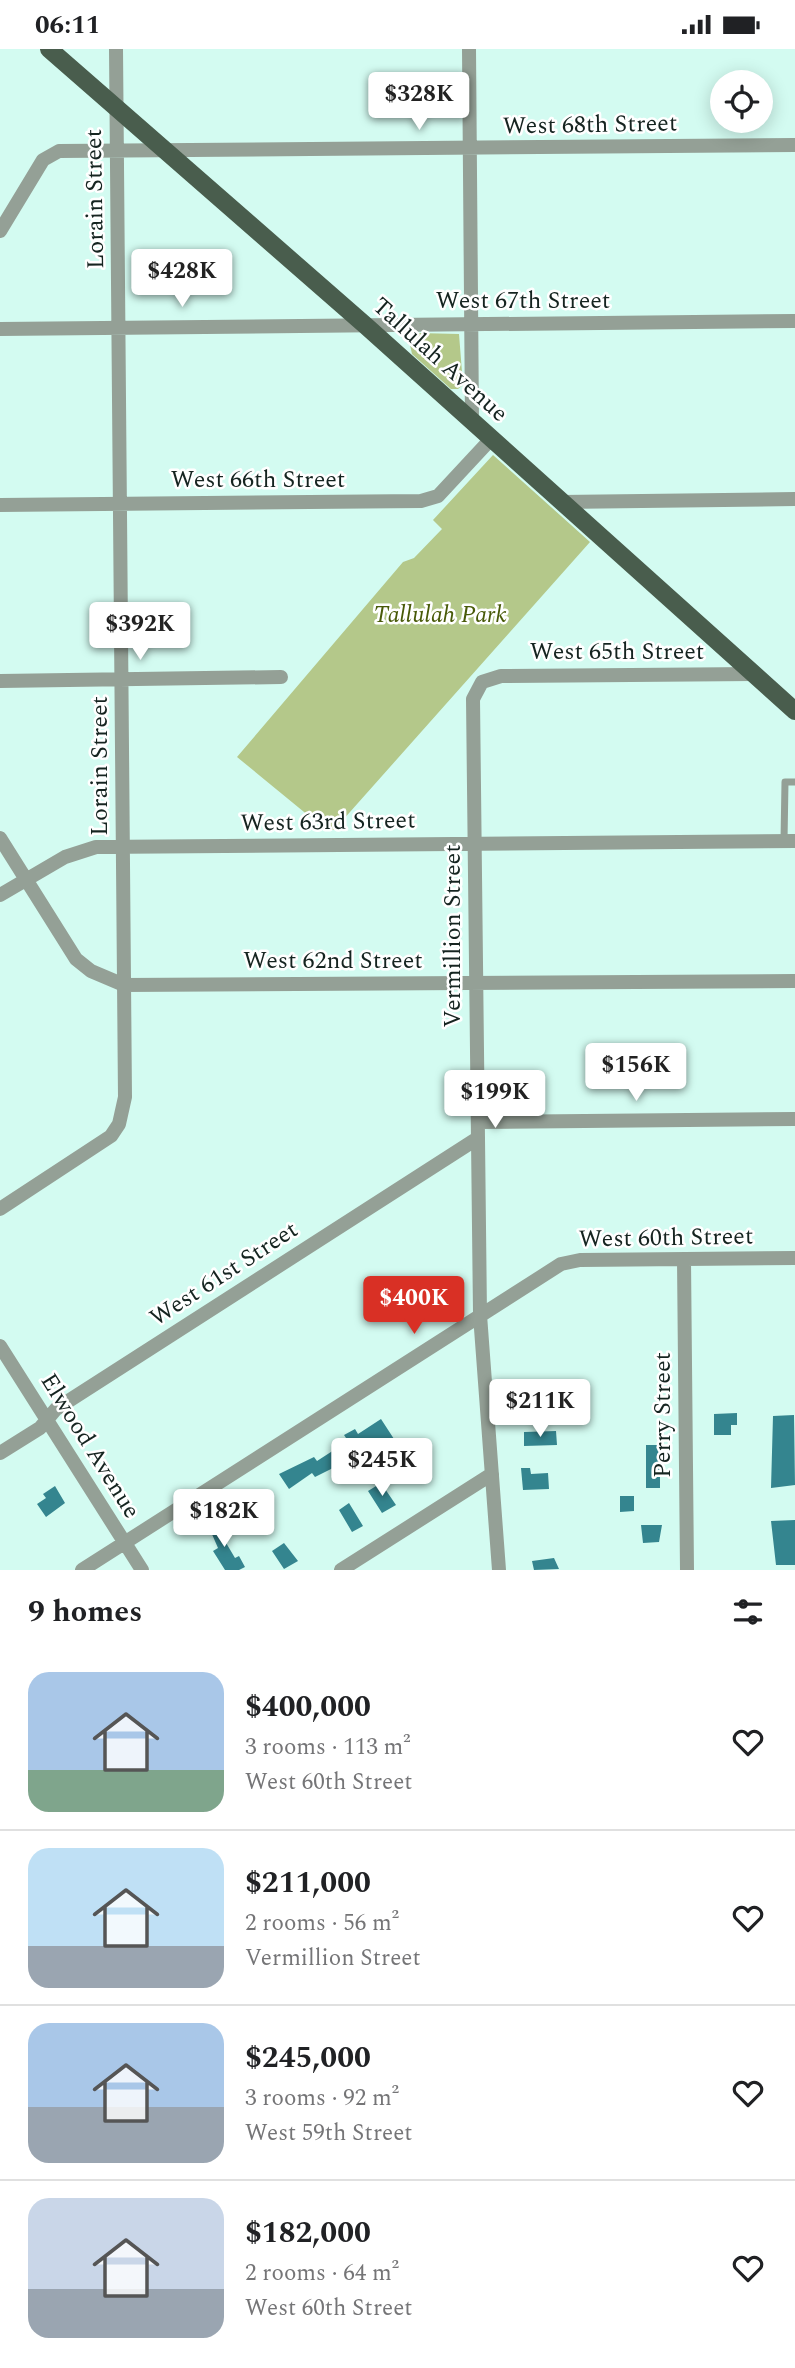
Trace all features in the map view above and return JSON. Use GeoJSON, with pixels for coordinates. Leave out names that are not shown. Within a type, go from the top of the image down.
{"type":"FeatureCollection","features":[{"type":"Feature","properties":{"kind":"main road","name":"Tallulah Avenue"},"geometry":{"type":"LineString","coordinates":[[49,49],[169,151],[795,711]]}},
{"type":"Feature","properties":{"kind":"street","name":"Lorain Street"},"geometry":{"type":"LineString","coordinates":[[0,1209],[99,1146],[119,1124],[125,1097],[116,49]]}},
{"type":"Feature","properties":{"kind":"street"},"geometry":{"type":"LineString","coordinates":[[469,49],[472,421]]}},
{"type":"Feature","properties":{"kind":"street","name":"West 68th Street"},"geometry":{"type":"LineString","coordinates":[[0,231],[43,160],[59,151],[795,145]]}},
{"type":"Feature","properties":{"kind":"street","name":"West 67th Street"},"geometry":{"type":"LineString","coordinates":[[0,329],[795,321]]}},
{"type":"Feature","properties":{"kind":"street","name":"West 66th Street"},"geometry":{"type":"LineString","coordinates":[[0,505],[429,500],[446,488],[491,439]]}},
{"type":"Feature","properties":{"kind":"street"},"geometry":{"type":"LineString","coordinates":[[561,502],[795,499]]}},
{"type":"Feature","properties":{"kind":"street","name":"West 65th Street"},"geometry":{"type":"LineString","coordinates":[[482,682],[500,676],[754,674]]}},
{"type":"Feature","properties":{"kind":"street"},"geometry":{"type":"LineString","coordinates":[[0,681],[281,677]]}},
{"type":"Feature","properties":{"kind":"street","name":"Vermillion Street"},"geometry":{"type":"LineString","coordinates":[[482,682],[473,699],[480,1315],[499,1570]]}},
{"type":"Feature","properties":{"kind":"street"},"geometry":{"type":"LineString","coordinates":[[0,838],[76,959],[91,971],[124,985]]}},
{"type":"Feature","properties":{"kind":"street","name":"West 63rd Street"},"geometry":{"type":"LineString","coordinates":[[0,895],[80,851],[123,847],[790,841]]}},
{"type":"Feature","properties":{"kind":"street","name":"West 62nd Street"},"geometry":{"type":"LineString","coordinates":[[124,985],[795,981]]}},
{"type":"Feature","properties":{"kind":"street"},"geometry":{"type":"LineString","coordinates":[[478,1122],[795,1119]]}},
{"type":"Feature","properties":{"kind":"street","name":"West 61st Street"},"geometry":{"type":"LineString","coordinates":[[0,1454],[40,1427],[55,1409],[478,1138]]}},
{"type":"Feature","properties":{"kind":"street","name":"West 60th Street"},"geometry":{"type":"LineString","coordinates":[[82,1570],[561,1264],[580,1260],[795,1258]]}},
{"type":"Feature","properties":{"kind":"street","name":"Perry Street"},"geometry":{"type":"LineString","coordinates":[[684,1260],[687,1570]]}},
{"type":"Feature","properties":{"kind":"street","name":"Elwood Avenue"},"geometry":{"type":"LineString","coordinates":[[0,1346],[142,1570]]}},
{"type":"Feature","properties":{"kind":"street"},"geometry":{"type":"LineString","coordinates":[[341,1570],[492,1474]]}},
{"type":"Feature","properties":{"kind":"lane"},"geometry":{"type":"LineString","coordinates":[[790,841],[785,782],[795,782]]}},
{"type":"Feature","properties":{"kind":"green space"},"geometry":{"type":"Polygon","coordinates":[[[418,333],[459,334],[463,385],[458,389],[451,389],[412,354],[410,345],[418,333]]]}},
{"type":"Feature","properties":{"kind":"green space","name":"Tallulah Park"},"geometry":{"type":"Polygon","coordinates":[[[493,455],[590,542],[334,830],[326,830],[237,757],[403,562],[414,558],[442,529],[433,520],[493,455]]]}},
{"type":"Feature","properties":{"kind":"building"},"geometry":{"type":"Polygon","coordinates":[[[737,1413],[737,1425],[731,1425],[731,1435],[714,1435],[714,1414],[737,1413]]]}},
{"type":"Feature","properties":{"kind":"building"},"geometry":{"type":"Polygon","coordinates":[[[794,1415],[795,1485],[771,1488],[773,1416],[794,1415]]]}},
{"type":"Feature","properties":{"kind":"building"},"geometry":{"type":"Polygon","coordinates":[[[381,1419],[394,1439],[381,1448],[377,1441],[315,1477],[312,1473],[289,1489],[279,1474],[314,1457],[317,1461],[348,1441],[344,1435],[355,1429],[358,1434],[381,1419]]]}},
{"type":"Feature","properties":{"kind":"building"},"geometry":{"type":"Polygon","coordinates":[[[556,1431],[557,1445],[524,1446],[524,1432],[556,1431]]]}},
{"type":"Feature","properties":{"kind":"building"},"geometry":{"type":"Polygon","coordinates":[[[646,1445],[660,1445],[660,1488],[646,1488],[646,1445]]]}},
{"type":"Feature","properties":{"kind":"building"},"geometry":{"type":"Polygon","coordinates":[[[521,1468],[530,1468],[531,1474],[548,1473],[549,1489],[523,1490],[521,1468]]]}},
{"type":"Feature","properties":{"kind":"building"},"geometry":{"type":"Polygon","coordinates":[[[381,1483],[396,1505],[382,1513],[368,1491],[381,1483]]]}},
{"type":"Feature","properties":{"kind":"building"},"geometry":{"type":"Polygon","coordinates":[[[55,1486],[65,1503],[46,1517],[37,1504],[46,1498],[43,1494],[55,1486]]]}},
{"type":"Feature","properties":{"kind":"building"},"geometry":{"type":"Polygon","coordinates":[[[620,1496],[634,1496],[634,1511],[620,1512],[620,1496]]]}},
{"type":"Feature","properties":{"kind":"building"},"geometry":{"type":"Polygon","coordinates":[[[349,1503],[363,1526],[352,1532],[339,1510],[349,1503]]]}},
{"type":"Feature","properties":{"kind":"building"},"geometry":{"type":"Polygon","coordinates":[[[218,1520],[225,1534],[222,1536],[235,1558],[239,1556],[245,1567],[239,1570],[225,1570],[213,1551],[218,1548],[208,1525],[218,1520]]]}},
{"type":"Feature","properties":{"kind":"building"},"geometry":{"type":"Polygon","coordinates":[[[795,1520],[795,1565],[776,1565],[771,1521],[795,1520]]]}},
{"type":"Feature","properties":{"kind":"building"},"geometry":{"type":"Polygon","coordinates":[[[641,1525],[662,1525],[659,1542],[643,1543],[641,1525]]]}},
{"type":"Feature","properties":{"kind":"building"},"geometry":{"type":"Polygon","coordinates":[[[284,1543],[298,1561],[284,1569],[272,1551],[284,1543]]]}},
{"type":"Feature","properties":{"kind":"building"},"geometry":{"type":"Polygon","coordinates":[[[554,1558],[559,1569],[534,1570],[532,1561],[554,1558]]]}}]}
